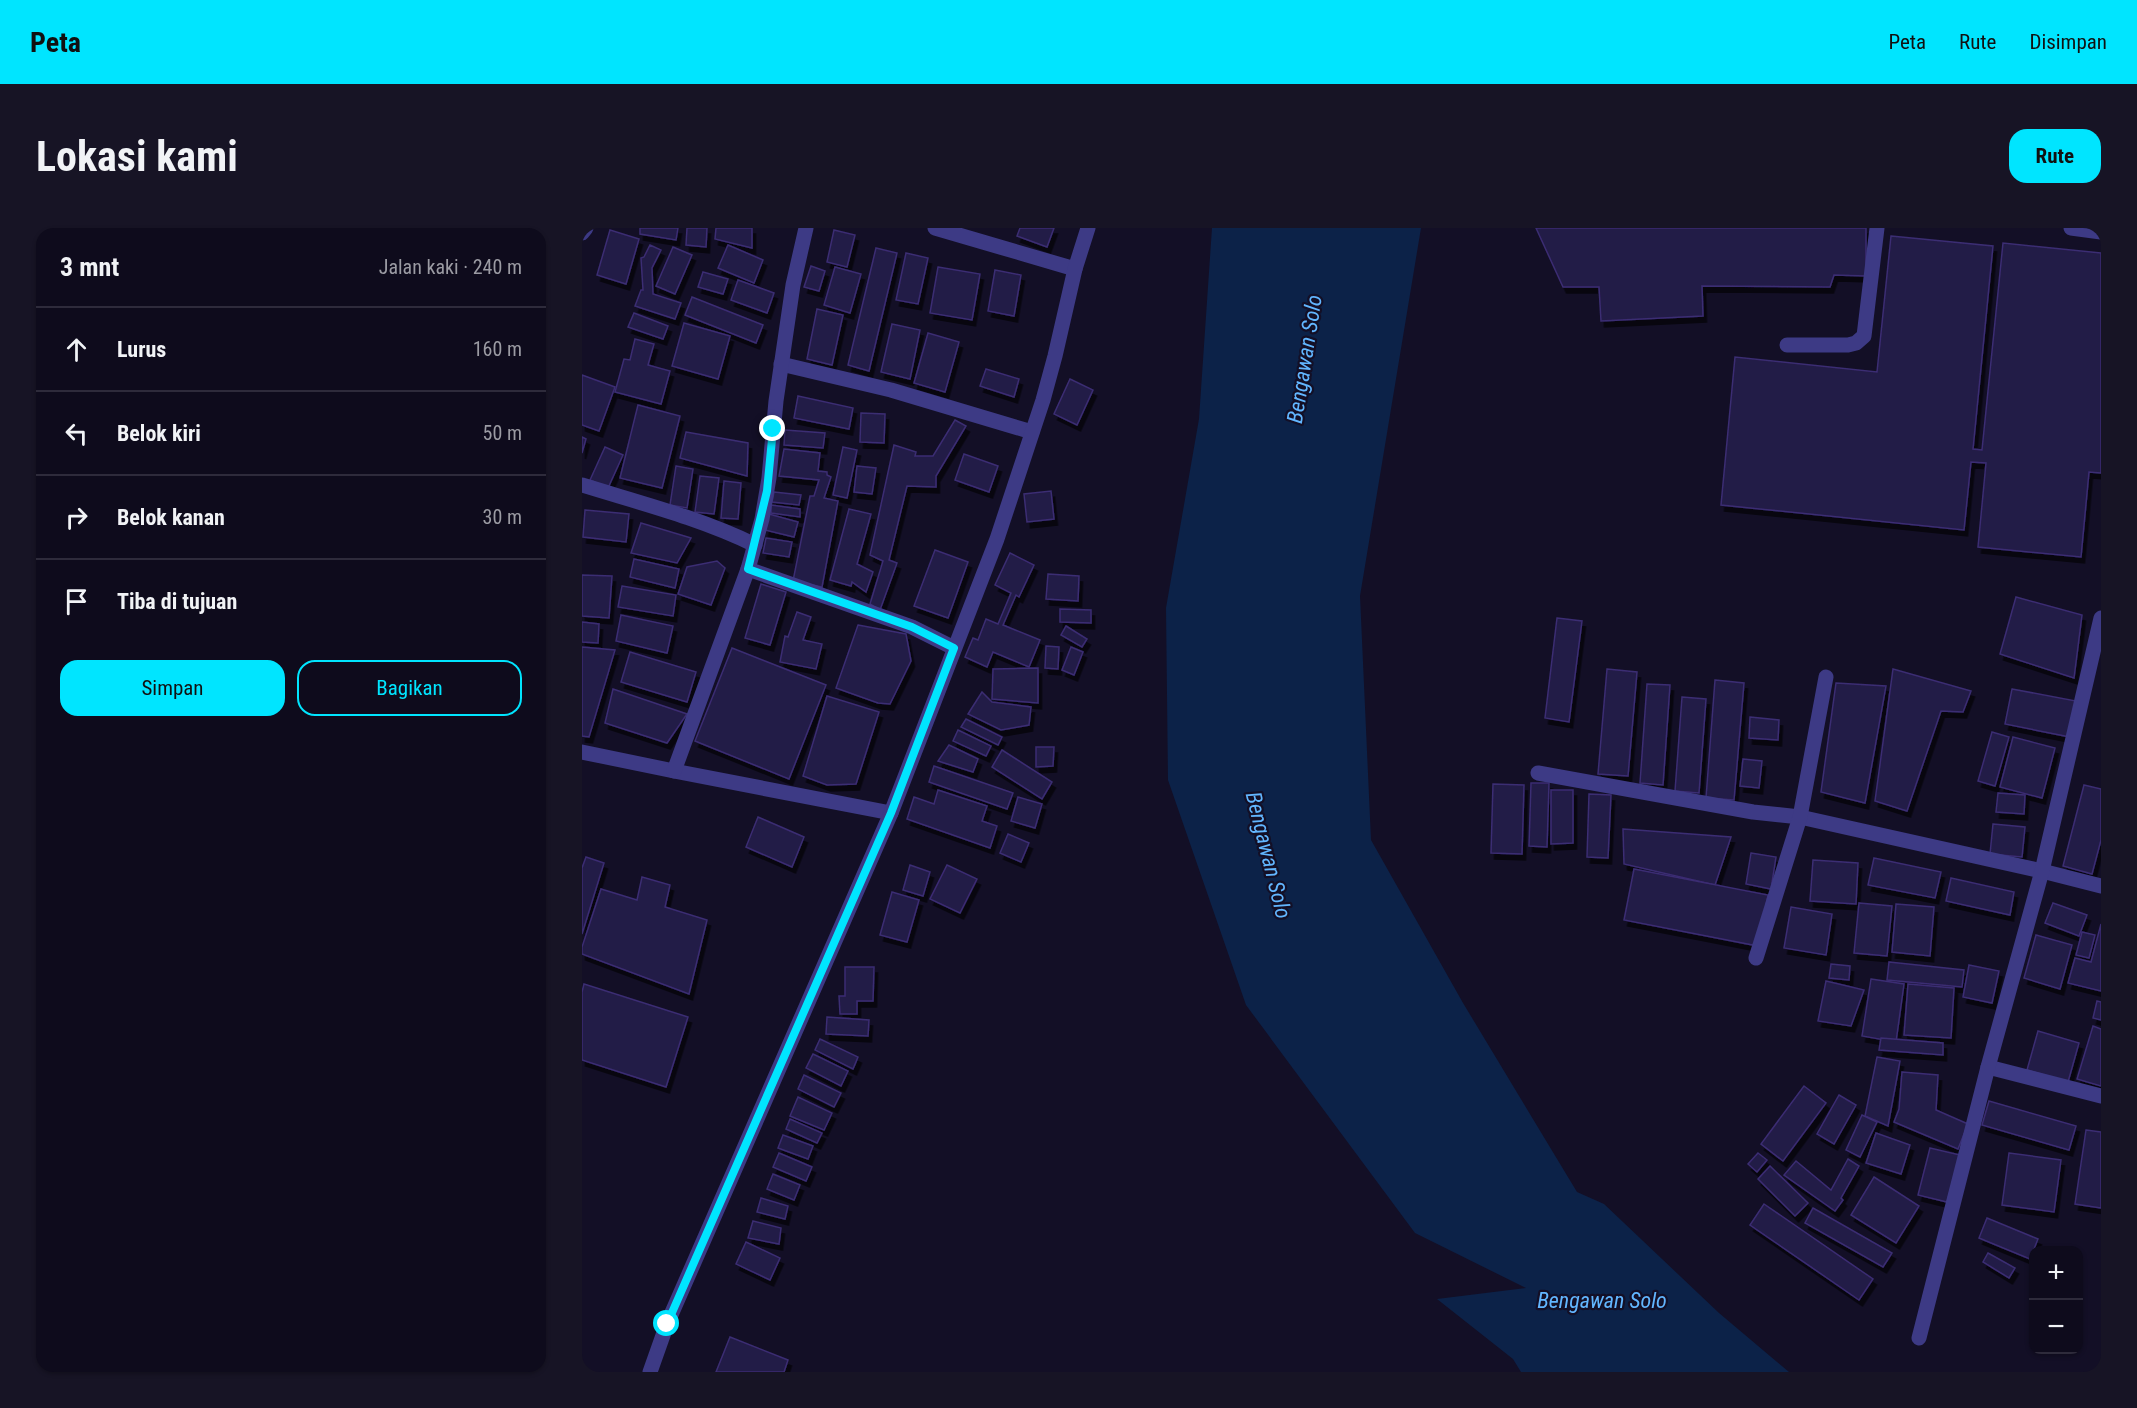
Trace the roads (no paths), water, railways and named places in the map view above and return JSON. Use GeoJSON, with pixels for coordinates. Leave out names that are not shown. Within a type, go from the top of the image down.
{"type":"FeatureCollection","features":[{"type":"Feature","properties":{"kind":"street"},"geometry":{"type":"LineString","coordinates":[[582,233],[586,228]]}},
{"type":"Feature","properties":{"kind":"street"},"geometry":{"type":"LineString","coordinates":[[674,771],[755,545],[770,478],[776,401],[793,285],[806,228]]}},
{"type":"Feature","properties":{"kind":"street"},"geometry":{"type":"LineString","coordinates":[[935,228],[1075,269]]}},
{"type":"Feature","properties":{"kind":"street"},"geometry":{"type":"LineString","coordinates":[[650,1372],[672,1313],[891,813],[997,539],[1055,356],[1075,269],[1088,228]]}},
{"type":"Feature","properties":{"kind":"street"},"geometry":{"type":"LineString","coordinates":[[1787,345],[1848,345],[1856,344],[1864,336],[1877,228]]}},
{"type":"Feature","properties":{"kind":"street"},"geometry":{"type":"LineString","coordinates":[[2071,228],[2101,232]]}},
{"type":"Feature","properties":{"kind":"street"},"geometry":{"type":"LineString","coordinates":[[782,364],[891,390],[1032,432]]}},
{"type":"Feature","properties":{"kind":"street"},"geometry":{"type":"LineString","coordinates":[[582,485],[694,519],[725,530],[755,545]]}},
{"type":"Feature","properties":{"kind":"street"},"geometry":{"type":"LineString","coordinates":[[748,569],[912,627],[954,648]]}},
{"type":"Feature","properties":{"kind":"street"},"geometry":{"type":"LineString","coordinates":[[1919,1338],[1988,1067],[2042,871],[2101,618]]}},
{"type":"Feature","properties":{"kind":"street"},"geometry":{"type":"LineString","coordinates":[[1756,958],[1800,817],[1826,677]]}},
{"type":"Feature","properties":{"kind":"street"},"geometry":{"type":"LineString","coordinates":[[582,752],[891,813]]}},
{"type":"Feature","properties":{"kind":"street"},"geometry":{"type":"LineString","coordinates":[[1538,773],[1753,812],[1800,817],[2101,886]]}},
{"type":"Feature","properties":{"kind":"street"},"geometry":{"type":"LineString","coordinates":[[1988,1067],[2101,1096]]}},
{"type":"Feature","properties":{"kind":"water","name":"Bengawan Solo"},"geometry":{"type":"Polygon","coordinates":[[[1212,228],[1421,228],[1360,596],[1371,840],[1463,1003],[1577,1192],[1604,1204],[1719,1313],[1789,1372],[1521,1372],[1513,1359],[1437,1299],[1526,1288],[1415,1233],[1246,1005],[1168,780],[1166,608],[1199,419],[1212,228]]]}}]}
